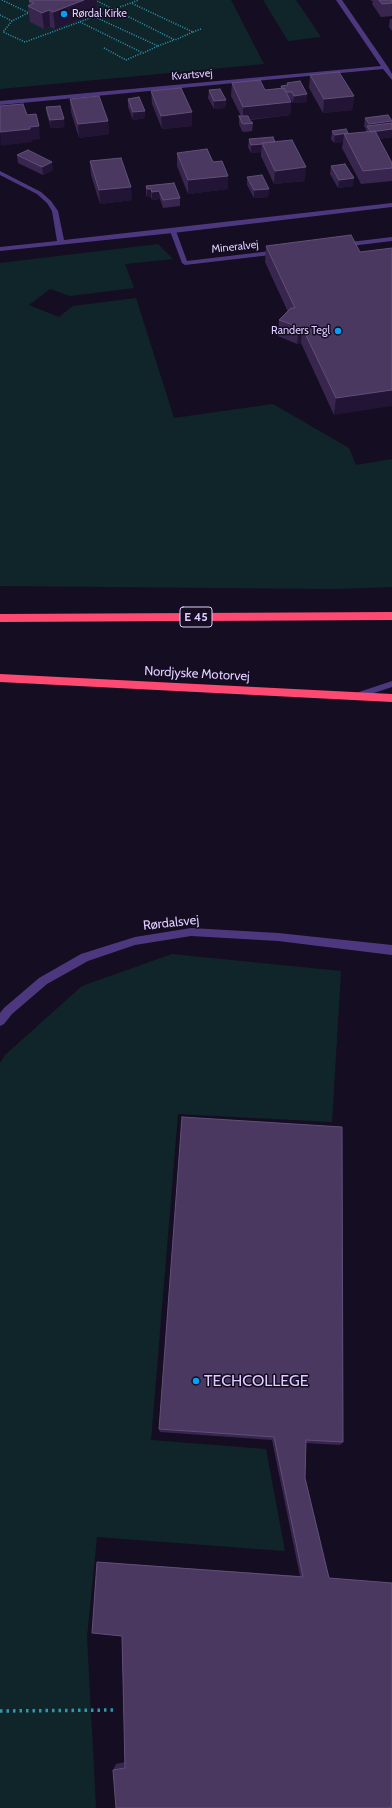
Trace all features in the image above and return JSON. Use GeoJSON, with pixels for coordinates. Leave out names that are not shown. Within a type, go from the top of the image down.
{"type":"FeatureCollection","features":[{"type":"Feature","properties":{"kind":"highway","name":"E 45"},"geometry":{"type":"LineString","coordinates":[[0,618],[392,616]]}},
{"type":"Feature","properties":{"kind":"highway","name":"Nordjyske Motorvej"},"geometry":{"type":"LineString","coordinates":[[0,678],[392,698]]}},
{"type":"Feature","properties":{"kind":"highway"},"geometry":{"type":"LineString","coordinates":[[356,696],[392,702]]}},
{"type":"Feature","properties":{"kind":"street"},"geometry":{"type":"LineString","coordinates":[[339,0],[392,78]]}},
{"type":"Feature","properties":{"kind":"street","name":"Kvartsvej"},"geometry":{"type":"LineString","coordinates":[[0,103],[385,67]]}},
{"type":"Feature","properties":{"kind":"street"},"geometry":{"type":"LineString","coordinates":[[0,173],[39,194],[50,202],[55,211],[61,242]]}},
{"type":"Feature","properties":{"kind":"street","name":"Mineralvej"},"geometry":{"type":"LineString","coordinates":[[0,249],[173,231],[392,205]]}},
{"type":"Feature","properties":{"kind":"street","name":"Mineralvej"},"geometry":{"type":"LineString","coordinates":[[173,231],[185,262],[289,251]]}},
{"type":"Feature","properties":{"kind":"street"},"geometry":{"type":"LineString","coordinates":[[337,245],[392,239]]}},
{"type":"Feature","properties":{"kind":"street"},"geometry":{"type":"LineString","coordinates":[[356,696],[392,684]]}},
{"type":"Feature","properties":{"kind":"street","name":"Rørdalsvej"},"geometry":{"type":"LineString","coordinates":[[0,1021],[8,1011],[44,981],[85,957],[135,941],[191,932],[278,937],[392,950]]}},
{"type":"Feature","properties":{"kind":"path"},"geometry":{"type":"LineString","coordinates":[[2,0],[29,13]]}},
{"type":"Feature","properties":{"kind":"path"},"geometry":{"type":"LineString","coordinates":[[95,0],[175,40]]}},
{"type":"Feature","properties":{"kind":"path"},"geometry":{"type":"LineString","coordinates":[[34,11],[12,21],[3,32],[25,42],[139,0]]}},
{"type":"Feature","properties":{"kind":"path"},"geometry":{"type":"LineString","coordinates":[[130,3],[193,32]]}},
{"type":"Feature","properties":{"kind":"path"},"geometry":{"type":"LineString","coordinates":[[0,15],[12,21]]}},
{"type":"Feature","properties":{"kind":"path"},"geometry":{"type":"LineString","coordinates":[[95,17],[158,46]]}},
{"type":"Feature","properties":{"kind":"path"},"geometry":{"type":"LineString","coordinates":[[80,22],[142,53]]}},
{"type":"Feature","properties":{"kind":"path"},"geometry":{"type":"LineString","coordinates":[[104,48],[126,60],[200,29]]}},
{"type":"Feature","properties":{"kind":"path"},"geometry":{"type":"LineString","coordinates":[[0,1711],[115,1710]]}},
{"type":"Feature","properties":{"kind":"green space"},"geometry":{"type":"Polygon","coordinates":[[[0,0],[231,0],[264,64],[0,89],[0,0]]]}},
{"type":"Feature","properties":{"kind":"green space"},"geometry":{"type":"Polygon","coordinates":[[[263,0],[296,0],[321,37],[288,41],[263,0]]]}},
{"type":"Feature","properties":{"kind":"green space"},"geometry":{"type":"Polygon","coordinates":[[[158,244],[173,259],[125,264],[134,288],[70,296],[50,289],[29,305],[59,317],[73,306],[136,298],[174,418],[273,404],[349,448],[356,465],[392,459],[392,587],[333,589],[0,586],[0,263],[158,244]]]}},
{"type":"Feature","properties":{"kind":"green space"},"geometry":{"type":"Polygon","coordinates":[[[172,954],[341,971],[332,1122],[178,1114],[151,1440],[266,1449],[285,1551],[97,1537],[87,1637],[96,1808],[0,1808],[0,1063],[5,1055],[82,986],[172,954]]]}},
{"type":"Feature","properties":{"kind":"building"},"geometry":{"type":"Polygon","coordinates":[[[84,0],[53,12],[49,10],[42,13],[28,6],[34,3],[29,1],[84,0]]]}},
{"type":"Feature","properties":{"kind":"building"},"geometry":{"type":"Polygon","coordinates":[[[379,0],[392,0],[392,3],[382,4],[379,0]]]}},
{"type":"Feature","properties":{"kind":"building"},"geometry":{"type":"Polygon","coordinates":[[[339,72],[354,96],[324,99],[310,75],[339,72]]]}},
{"type":"Feature","properties":{"kind":"building"},"geometry":{"type":"Polygon","coordinates":[[[260,80],[265,90],[284,88],[291,102],[243,107],[232,83],[260,80]]]}},
{"type":"Feature","properties":{"kind":"building"},"geometry":{"type":"Polygon","coordinates":[[[300,81],[307,94],[294,96],[292,92],[286,92],[284,88],[282,89],[281,86],[288,85],[287,83],[300,81]]]}},
{"type":"Feature","properties":{"kind":"building"},"geometry":{"type":"Polygon","coordinates":[[[181,88],[192,112],[161,116],[151,91],[181,88]]]}},
{"type":"Feature","properties":{"kind":"building"},"geometry":{"type":"Polygon","coordinates":[[[220,89],[226,100],[214,101],[209,90],[220,89]]]}},
{"type":"Feature","properties":{"kind":"building"},"geometry":{"type":"Polygon","coordinates":[[[99,96],[108,121],[78,124],[70,99],[99,96]]]}},
{"type":"Feature","properties":{"kind":"building"},"geometry":{"type":"Polygon","coordinates":[[[139,97],[145,111],[133,112],[128,99],[139,97]]]}},
{"type":"Feature","properties":{"kind":"building"},"geometry":{"type":"Polygon","coordinates":[[[23,104],[27,115],[36,114],[39,126],[30,127],[30,129],[0,132],[0,106],[23,104]]]}},
{"type":"Feature","properties":{"kind":"building"},"geometry":{"type":"Polygon","coordinates":[[[60,106],[64,119],[50,120],[46,107],[60,106]]]}},
{"type":"Feature","properties":{"kind":"building"},"geometry":{"type":"Polygon","coordinates":[[[388,115],[392,121],[369,124],[365,118],[388,115]]]}},
{"type":"Feature","properties":{"kind":"building"},"geometry":{"type":"Polygon","coordinates":[[[239,116],[248,116],[250,121],[253,123],[242,123],[239,116]]]}},
{"type":"Feature","properties":{"kind":"building"},"geometry":{"type":"Polygon","coordinates":[[[392,123],[392,129],[371,132],[367,126],[392,123]]]}},
{"type":"Feature","properties":{"kind":"building"},"geometry":{"type":"Polygon","coordinates":[[[346,129],[348,133],[335,135],[332,131],[346,129]]]}},
{"type":"Feature","properties":{"kind":"building"},"geometry":{"type":"Polygon","coordinates":[[[375,131],[392,163],[392,168],[363,171],[344,134],[375,131]]]}},
{"type":"Feature","properties":{"kind":"building"},"geometry":{"type":"Polygon","coordinates":[[[273,137],[275,142],[251,145],[249,139],[273,137]]]}},
{"type":"Feature","properties":{"kind":"building"},"geometry":{"type":"Polygon","coordinates":[[[292,140],[306,167],[275,171],[262,143],[292,140]]]}},
{"type":"Feature","properties":{"kind":"building"},"geometry":{"type":"Polygon","coordinates":[[[207,149],[213,162],[222,161],[228,176],[188,180],[177,153],[207,149]]]}},
{"type":"Feature","properties":{"kind":"building"},"geometry":{"type":"Polygon","coordinates":[[[28,150],[52,162],[42,167],[17,155],[28,150]]]}},
{"type":"Feature","properties":{"kind":"building"},"geometry":{"type":"Polygon","coordinates":[[[121,158],[131,187],[99,190],[90,161],[121,158]]]}},
{"type":"Feature","properties":{"kind":"building"},"geometry":{"type":"Polygon","coordinates":[[[345,164],[354,178],[339,180],[331,166],[345,164]]]}},
{"type":"Feature","properties":{"kind":"building"},"geometry":{"type":"Polygon","coordinates":[[[262,175],[269,189],[254,190],[247,177],[262,175]]]}},
{"type":"Feature","properties":{"kind":"building"},"geometry":{"type":"Polygon","coordinates":[[[174,183],[180,198],[163,200],[159,191],[152,192],[151,189],[147,189],[146,186],[174,183]]]}},
{"type":"Feature","properties":{"kind":"building","name":"Randers Tegl"},"geometry":{"type":"Polygon","coordinates":[[[351,235],[360,252],[392,248],[392,390],[336,398],[302,327],[279,320],[291,308],[295,308],[266,246],[351,235]]]}},
{"type":"Feature","properties":{"kind":"building"},"geometry":{"type":"Polygon","coordinates":[[[182,1117],[342,1127],[343,1442],[306,1440],[305,1478],[329,1578],[392,1583],[392,1807],[389,1808],[116,1808],[113,1770],[125,1768],[122,1636],[92,1633],[97,1562],[303,1577],[274,1437],[159,1429],[182,1117]]]}},
{"type":"Feature","properties":{"kind":"place","name":"Rørdal Kirke"},"geometry":{"type":"Point","coordinates":[64,14]}},
{"type":"Feature","properties":{"kind":"place","name":"Randers Tegl"},"geometry":{"type":"Point","coordinates":[338,331]}},
{"type":"Feature","properties":{"kind":"place","name":"TECHCOLLEGE"},"geometry":{"type":"Point","coordinates":[196,1381]}}]}
